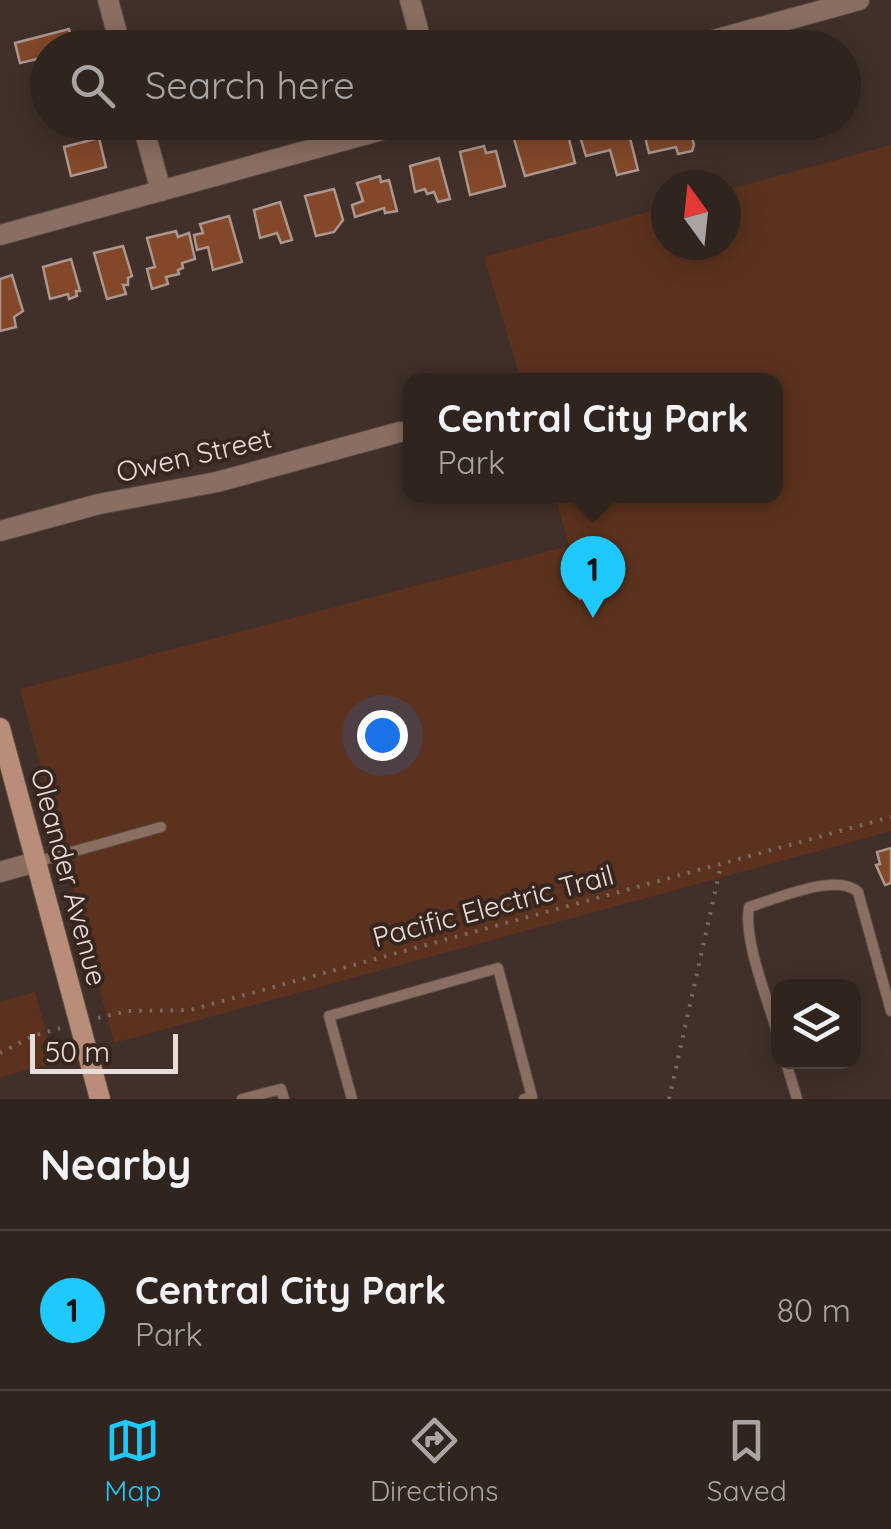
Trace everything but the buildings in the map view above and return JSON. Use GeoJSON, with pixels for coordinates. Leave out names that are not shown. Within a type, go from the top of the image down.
{"type":"FeatureCollection","features":[{"type":"Feature","properties":{"kind":"street"},"geometry":{"type":"LineString","coordinates":[[108,0],[116,30]]}},
{"type":"Feature","properties":{"kind":"street"},"geometry":{"type":"LineString","coordinates":[[410,0],[418,30]]}},
{"type":"Feature","properties":{"kind":"street"},"geometry":{"type":"LineString","coordinates":[[750,30],[859,0]]}},
{"type":"Feature","properties":{"kind":"street"},"geometry":{"type":"LineString","coordinates":[[147,140],[161,191]]}},
{"type":"Feature","properties":{"kind":"street"},"geometry":{"type":"LineString","coordinates":[[0,235],[346,140]]}},
{"type":"Feature","properties":{"kind":"street","name":"Owen Street"},"geometry":{"type":"LineString","coordinates":[[0,532],[99,504],[217,482],[400,432]]}},
{"type":"Feature","properties":{"kind":"street","name":"Oleander Avenue"},"geometry":{"type":"LineString","coordinates":[[0,728],[100,1099]]}},
{"type":"Feature","properties":{"kind":"street"},"geometry":{"type":"LineString","coordinates":[[0,872],[36,862]]}},
{"type":"Feature","properties":{"kind":"lane"},"geometry":{"type":"LineString","coordinates":[[36,862],[162,827]]}},
{"type":"Feature","properties":{"kind":"lane"},"geometry":{"type":"LineString","coordinates":[[771,1011],[752,943],[749,907],[834,882],[850,884],[858,892],[891,1011]]}},
{"type":"Feature","properties":{"kind":"lane"},"geometry":{"type":"LineString","coordinates":[[352,1099],[329,1016],[498,968],[532,1097],[524,1099]]}},
{"type":"Feature","properties":{"kind":"lane"},"geometry":{"type":"LineString","coordinates":[[788,1069],[796,1099]]}},
{"type":"Feature","properties":{"kind":"lane"},"geometry":{"type":"LineString","coordinates":[[242,1099],[281,1088],[284,1099]]}},
{"type":"Feature","properties":{"kind":"path","name":"Pacific Electric Trail"},"geometry":{"type":"LineString","coordinates":[[104,1016],[127,1011],[190,1010],[891,817]]}},
{"type":"Feature","properties":{"kind":"path"},"geometry":{"type":"LineString","coordinates":[[668,1099],[721,865]]}},
{"type":"Feature","properties":{"kind":"path"},"geometry":{"type":"LineString","coordinates":[[0,1054],[33,1036],[55,1030]]}},
{"type":"Feature","properties":{"kind":"shaded area"},"geometry":{"type":"Polygon","coordinates":[[[891,145],[891,831],[114,1043],[20,689],[569,546],[557,503],[783,503],[783,373],[519,373],[484,257],[651,211],[651,260],[741,260],[741,186],[891,145]]]}},
{"type":"Feature","properties":{"kind":"shaded area"},"geometry":{"type":"Polygon","coordinates":[[[35,992],[54,1063],[0,1077],[0,1002],[35,992]]]}},
{"type":"Feature","properties":{"kind":"place","name":"Central City Park"},"geometry":{"type":"Point","coordinates":[593,618]}}]}
